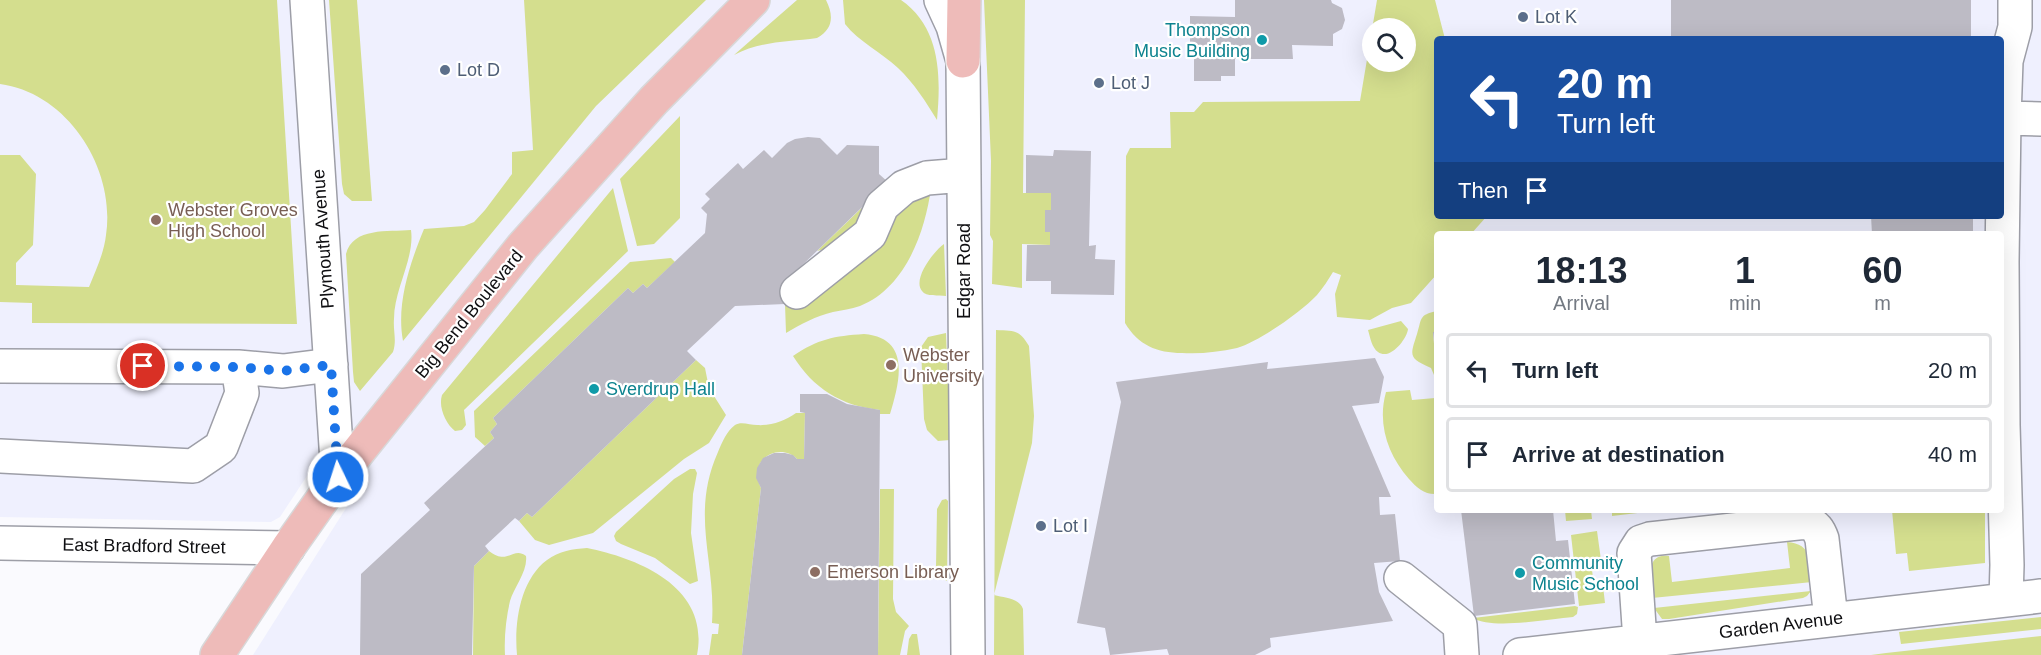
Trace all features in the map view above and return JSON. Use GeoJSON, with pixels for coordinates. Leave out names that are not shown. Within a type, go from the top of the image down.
{"type":"FeatureCollection","features":[{"type":"Feature","properties":{"kind":"main road","name":"Big Bend Boulevard"},"geometry":{"type":"LineString","coordinates":[[218,654],[338,477],[523,246],[654,100],[753,0]]}},
{"type":"Feature","properties":{"kind":"main road"},"geometry":{"type":"LineString","coordinates":[[963,61],[964,0]]}},
{"type":"Feature","properties":{"kind":"street","name":"Plymouth Avenue"},"geometry":{"type":"LineString","coordinates":[[307,0],[338,477]]}},
{"type":"Feature","properties":{"kind":"street","name":"Edgar Road"},"geometry":{"type":"LineString","coordinates":[[941,0],[953,26],[963,61],[968,655]]}},
{"type":"Feature","properties":{"kind":"street"},"geometry":{"type":"LineString","coordinates":[[2015,0],[2015,27],[2006,61],[2004,118],[2041,119]]}},
{"type":"Feature","properties":{"kind":"street"},"geometry":{"type":"LineString","coordinates":[[797,292],[870,234],[882,206],[904,188],[927,178],[964,176]]}},
{"type":"Feature","properties":{"kind":"street"},"geometry":{"type":"LineString","coordinates":[[0,366],[238,367],[283,371],[331,365]]}},
{"type":"Feature","properties":{"kind":"street"},"geometry":{"type":"LineString","coordinates":[[0,456],[193,466],[221,447],[242,393],[238,367]]}},
{"type":"Feature","properties":{"kind":"street"},"geometry":{"type":"LineString","coordinates":[[2004,460],[2006,600]]}},
{"type":"Feature","properties":{"kind":"street"},"geometry":{"type":"LineString","coordinates":[[1640,641],[1634,553],[1641,542],[1650,539],[1807,522],[1814,525],[1822,538],[1831,619]]}},
{"type":"Feature","properties":{"kind":"street","name":"East Bradford Street"},"geometry":{"type":"LineString","coordinates":[[0,543],[288,548]]}},
{"type":"Feature","properties":{"kind":"street"},"geometry":{"type":"LineString","coordinates":[[1401,578],[1460,624],[1462,655]]}},
{"type":"Feature","properties":{"kind":"street","name":"Garden Avenue"},"geometry":{"type":"LineString","coordinates":[[1520,655],[2041,596]]}},
{"type":"Feature","properties":{"kind":"shaded area","name":"Webster Groves High School"},"geometry":{"type":"Polygon","coordinates":[[[0,0],[296,0],[324,450],[280,517],[271,522],[0,517],[0,0]]]}},
{"type":"Feature","properties":{"kind":"shaded area","name":"Webster University"},"geometry":{"type":"Polygon","coordinates":[[[326,0],[2041,0],[2041,655],[253,655],[353,497],[326,0]]]}},
{"type":"Feature","properties":{"kind":"green space"},"geometry":{"type":"Polygon","coordinates":[[[0,0],[277,0],[297,324],[32,323],[32,303],[0,302],[0,155],[20,155],[36,174],[33,245],[16,263],[16,285],[89,287],[103,248],[107,210],[103,185],[95,161],[82,138],[66,118],[47,102],[24,90],[0,84],[0,0]]]}},
{"type":"Feature","properties":{"kind":"green space"},"geometry":{"type":"Polygon","coordinates":[[[329,0],[357,0],[372,201],[352,201],[344,194],[329,0]]]}},
{"type":"Feature","properties":{"kind":"green space"},"geometry":{"type":"Polygon","coordinates":[[[524,0],[706,0],[596,106],[403,341],[401,313],[403,298],[409,270],[424,229],[464,226],[474,222],[512,174],[512,152],[533,150],[524,0]]]}},
{"type":"Feature","properties":{"kind":"green space"},"geometry":{"type":"Polygon","coordinates":[[[797,0],[826,0],[831,17],[826,31],[817,38],[754,47],[734,55],[797,0]]]}},
{"type":"Feature","properties":{"kind":"green space"},"geometry":{"type":"Polygon","coordinates":[[[843,0],[901,0],[914,11],[924,24],[936,54],[939,87],[937,120],[904,74],[845,24],[843,0]]]}},
{"type":"Feature","properties":{"kind":"green space"},"geometry":{"type":"Polygon","coordinates":[[[984,0],[1025,0],[1023,193],[1051,193],[1051,210],[1045,211],[1045,232],[1050,232],[1050,245],[1022,244],[1022,288],[992,284],[991,161],[984,0]]]}},
{"type":"Feature","properties":{"kind":"green space"},"geometry":{"type":"Polygon","coordinates":[[[1377,0],[1435,0],[1444,36],[1434,36],[1434,219],[1484,219],[1474,231],[1434,231],[1434,277],[1411,303],[1392,308],[1370,320],[1337,317],[1335,294],[1341,275],[1333,272],[1317,295],[1301,309],[1268,333],[1237,348],[1217,352],[1173,353],[1149,346],[1136,337],[1125,323],[1126,156],[1130,148],[1171,148],[1170,112],[1194,112],[1203,102],[1360,101],[1365,72],[1416,72],[1416,18],[1374,18],[1377,0]]]}},
{"type":"Feature","properties":{"kind":"green space"},"geometry":{"type":"Polygon","coordinates":[[[680,116],[680,218],[654,244],[637,246],[620,179],[680,116]]]}},
{"type":"Feature","properties":{"kind":"green space"},"geometry":{"type":"Polygon","coordinates":[[[613,188],[628,251],[464,410],[466,425],[462,430],[455,431],[444,415],[441,405],[442,395],[613,188]]]}},
{"type":"Feature","properties":{"kind":"green space"},"geometry":{"type":"Polygon","coordinates":[[[931,188],[918,240],[901,273],[889,286],[876,298],[860,306],[821,316],[786,333],[785,304],[797,304],[884,217],[931,188]]]}},
{"type":"Feature","properties":{"kind":"green space"},"geometry":{"type":"Polygon","coordinates":[[[873,197],[869,213],[836,246],[817,251],[873,197]]]}},
{"type":"Feature","properties":{"kind":"green space"},"geometry":{"type":"Polygon","coordinates":[[[411,230],[410,252],[395,308],[393,352],[360,391],[354,382],[346,254],[350,245],[364,235],[382,231],[411,230]]]}},
{"type":"Feature","properties":{"kind":"green space"},"geometry":{"type":"Polygon","coordinates":[[[944,244],[946,296],[926,294],[920,286],[922,273],[930,259],[944,244]]]}},
{"type":"Feature","properties":{"kind":"green space"},"geometry":{"type":"Polygon","coordinates":[[[671,258],[675,262],[647,288],[643,284],[633,293],[628,288],[493,418],[497,424],[490,432],[494,438],[485,446],[475,437],[474,411],[630,262],[671,258]]]}},
{"type":"Feature","properties":{"kind":"green space"},"geometry":{"type":"Polygon","coordinates":[[[1434,312],[1434,375],[1431,368],[1415,359],[1412,352],[1422,318],[1434,312]]]}},
{"type":"Feature","properties":{"kind":"green space"},"geometry":{"type":"Polygon","coordinates":[[[1401,321],[1408,329],[1401,343],[1388,354],[1378,352],[1368,330],[1401,321]]]}},
{"type":"Feature","properties":{"kind":"green space"},"geometry":{"type":"Polygon","coordinates":[[[996,330],[1016,332],[1029,346],[1034,416],[1032,443],[994,593],[996,330]]]}},
{"type":"Feature","properties":{"kind":"green space"},"geometry":{"type":"Polygon","coordinates":[[[946,333],[950,440],[938,441],[927,430],[924,419],[921,347],[928,337],[946,333]]]}},
{"type":"Feature","properties":{"kind":"green space"},"geometry":{"type":"Polygon","coordinates":[[[864,334],[879,337],[896,352],[899,375],[890,414],[880,414],[880,410],[853,404],[829,394],[810,377],[793,356],[827,339],[864,334]]]}},
{"type":"Feature","properties":{"kind":"green space"},"geometry":{"type":"Polygon","coordinates":[[[696,360],[705,368],[709,388],[726,415],[709,443],[684,459],[593,533],[549,545],[535,540],[519,521],[527,513],[532,517],[696,360]]]}},
{"type":"Feature","properties":{"kind":"green space"},"geometry":{"type":"Polygon","coordinates":[[[1410,390],[1412,400],[1434,398],[1434,494],[1415,485],[1395,460],[1384,427],[1386,392],[1410,390]]]}},
{"type":"Feature","properties":{"kind":"green space"},"geometry":{"type":"Polygon","coordinates":[[[796,413],[805,413],[804,459],[797,459],[783,452],[775,453],[767,456],[758,468],[761,488],[742,655],[709,655],[712,634],[718,634],[719,624],[712,623],[711,579],[705,517],[710,475],[718,452],[727,434],[735,425],[740,423],[773,424],[796,413]]]}},
{"type":"Feature","properties":{"kind":"green space"},"geometry":{"type":"Polygon","coordinates":[[[690,469],[695,469],[697,473],[693,494],[691,533],[698,581],[690,584],[655,558],[621,544],[614,536],[674,479],[690,469]]]}},
{"type":"Feature","properties":{"kind":"green space"},"geometry":{"type":"Polygon","coordinates":[[[880,489],[894,489],[893,599],[896,612],[909,626],[905,631],[900,655],[878,655],[880,489]]]}},
{"type":"Feature","properties":{"kind":"green space"},"geometry":{"type":"Polygon","coordinates":[[[942,500],[948,501],[947,581],[940,576],[936,567],[937,509],[942,500]]]}},
{"type":"Feature","properties":{"kind":"green space"},"geometry":{"type":"Polygon","coordinates":[[[1565,513],[1591,513],[1592,519],[1566,521],[1565,513]]]}},
{"type":"Feature","properties":{"kind":"green space"},"geometry":{"type":"Polygon","coordinates":[[[1612,513],[1638,513],[1612,516],[1612,513]]]}},
{"type":"Feature","properties":{"kind":"green space"},"geometry":{"type":"Polygon","coordinates":[[[1892,513],[1985,513],[1985,563],[1909,571],[1907,553],[1896,554],[1892,513]]]}},
{"type":"Feature","properties":{"kind":"green space"},"geometry":{"type":"Polygon","coordinates":[[[1597,531],[1601,560],[1591,561],[1594,587],[1603,586],[1605,603],[1579,606],[1571,535],[1597,531]]]}},
{"type":"Feature","properties":{"kind":"green space"},"geometry":{"type":"Polygon","coordinates":[[[1787,542],[1795,543],[1806,550],[1810,561],[1812,582],[1652,598],[1650,570],[1652,564],[1661,556],[1669,556],[1672,582],[1790,568],[1787,542]]]}},
{"type":"Feature","properties":{"kind":"green space"},"geometry":{"type":"Polygon","coordinates":[[[587,548],[629,560],[667,580],[682,595],[693,612],[698,632],[697,655],[517,655],[518,616],[530,579],[547,560],[556,554],[587,548]]]}},
{"type":"Feature","properties":{"kind":"green space"},"geometry":{"type":"Polygon","coordinates":[[[489,551],[501,557],[521,554],[526,556],[526,562],[507,614],[505,655],[473,655],[474,566],[489,551]]]}},
{"type":"Feature","properties":{"kind":"green space"},"geometry":{"type":"Polygon","coordinates":[[[1811,591],[1803,598],[1669,619],[1662,619],[1654,608],[1811,591]]]}},
{"type":"Feature","properties":{"kind":"green space"},"geometry":{"type":"Polygon","coordinates":[[[994,595],[1015,601],[1023,609],[1024,655],[994,655],[994,595]]]}},
{"type":"Feature","properties":{"kind":"green space"},"geometry":{"type":"Polygon","coordinates":[[[1578,607],[1577,614],[1573,617],[1507,623],[1493,623],[1473,618],[1578,607]]]}},
{"type":"Feature","properties":{"kind":"green space"},"geometry":{"type":"Polygon","coordinates":[[[2041,617],[2041,629],[1901,644],[1899,632],[2041,617]]]}},
{"type":"Feature","properties":{"kind":"green space"},"geometry":{"type":"Polygon","coordinates":[[[912,634],[917,634],[920,655],[907,655],[912,634]]]}},
{"type":"Feature","properties":{"kind":"green space"},"geometry":{"type":"Polygon","coordinates":[[[2041,636],[2041,655],[1871,655],[1886,653],[2041,636]]]}},
{"type":"Feature","properties":{"kind":"building","name":"Thompson Music Building"},"geometry":{"type":"Polygon","coordinates":[[[1235,0],[1331,0],[1332,3],[1342,8],[1345,20],[1342,29],[1333,34],[1333,46],[1292,45],[1293,59],[1235,59],[1235,76],[1221,76],[1221,81],[1194,81],[1194,56],[1190,56],[1190,16],[1235,17],[1235,0]]]}},
{"type":"Feature","properties":{"kind":"building"},"geometry":{"type":"Polygon","coordinates":[[[1671,0],[1971,0],[1971,36],[1671,36],[1671,0]]]}},
{"type":"Feature","properties":{"kind":"building","name":"Sverdrup Hall"},"geometry":{"type":"Polygon","coordinates":[[[808,137],[820,138],[837,155],[847,145],[879,146],[879,174],[888,182],[786,281],[785,304],[735,306],[687,351],[696,360],[532,517],[527,513],[519,521],[515,518],[485,546],[489,551],[474,566],[472,655],[360,655],[361,574],[430,510],[424,503],[494,438],[490,432],[497,424],[493,418],[628,288],[633,293],[643,284],[647,288],[705,233],[707,214],[701,208],[710,199],[705,194],[738,163],[743,169],[764,150],[772,158],[787,143],[808,137]]]}},
{"type":"Feature","properties":{"kind":"building"},"geometry":{"type":"Polygon","coordinates":[[[1054,150],[1091,151],[1089,246],[1096,245],[1095,259],[1115,260],[1114,295],[1051,294],[1051,281],[1026,281],[1027,245],[1050,245],[1050,232],[1045,232],[1045,210],[1051,210],[1051,193],[1026,193],[1026,155],[1053,156],[1054,150]]]}},
{"type":"Feature","properties":{"kind":"building"},"geometry":{"type":"Polygon","coordinates":[[[1871,219],[1973,219],[1973,231],[1872,231],[1871,219]]]}},
{"type":"Feature","properties":{"kind":"building"},"geometry":{"type":"Polygon","coordinates":[[[1375,358],[1384,377],[1379,403],[1352,406],[1391,497],[1379,497],[1380,515],[1395,514],[1400,561],[1374,563],[1379,592],[1393,621],[1270,638],[1271,647],[1255,655],[1169,655],[1167,649],[1110,655],[1105,628],[1077,623],[1121,402],[1116,382],[1268,362],[1267,369],[1375,358]]]}},
{"type":"Feature","properties":{"kind":"building","name":"Emerson Library"},"geometry":{"type":"Polygon","coordinates":[[[800,394],[827,394],[847,404],[880,410],[878,655],[742,655],[761,488],[756,478],[757,468],[763,458],[774,453],[785,453],[797,459],[804,459],[805,413],[800,412],[800,394]]]}},
{"type":"Feature","properties":{"kind":"building","name":"Community Music School"},"geometry":{"type":"Polygon","coordinates":[[[1461,513],[1553,513],[1556,541],[1568,540],[1575,604],[1474,616],[1461,513]]]}},
{"type":"Feature","properties":{"kind":"place","name":"Lot K"},"geometry":{"type":"Point","coordinates":[1523,17]}},
{"type":"Feature","properties":{"kind":"place","name":"Thompson Music Building"},"geometry":{"type":"Point","coordinates":[1262,40]}},
{"type":"Feature","properties":{"kind":"place","name":"Lot D"},"geometry":{"type":"Point","coordinates":[445,70]}},
{"type":"Feature","properties":{"kind":"place","name":"Lot J"},"geometry":{"type":"Point","coordinates":[1099,83]}},
{"type":"Feature","properties":{"kind":"place","name":"Webster Groves High School"},"geometry":{"type":"Point","coordinates":[156,220]}},
{"type":"Feature","properties":{"kind":"place","name":"Webster University"},"geometry":{"type":"Point","coordinates":[891,365]}},
{"type":"Feature","properties":{"kind":"place","name":"Sverdrup Hall"},"geometry":{"type":"Point","coordinates":[594,389]}},
{"type":"Feature","properties":{"kind":"place","name":"Lot I"},"geometry":{"type":"Point","coordinates":[1041,526]}},
{"type":"Feature","properties":{"kind":"place","name":"Emerson Library"},"geometry":{"type":"Point","coordinates":[815,572]}},
{"type":"Feature","properties":{"kind":"place","name":"Community Music School"},"geometry":{"type":"Point","coordinates":[1520,573]}},
{"type":"Feature","properties":{"kind":"route"},"geometry":{"type":"LineString","coordinates":[[143,366],[238,367],[283,371],[331,365],[338,477]]}}]}
